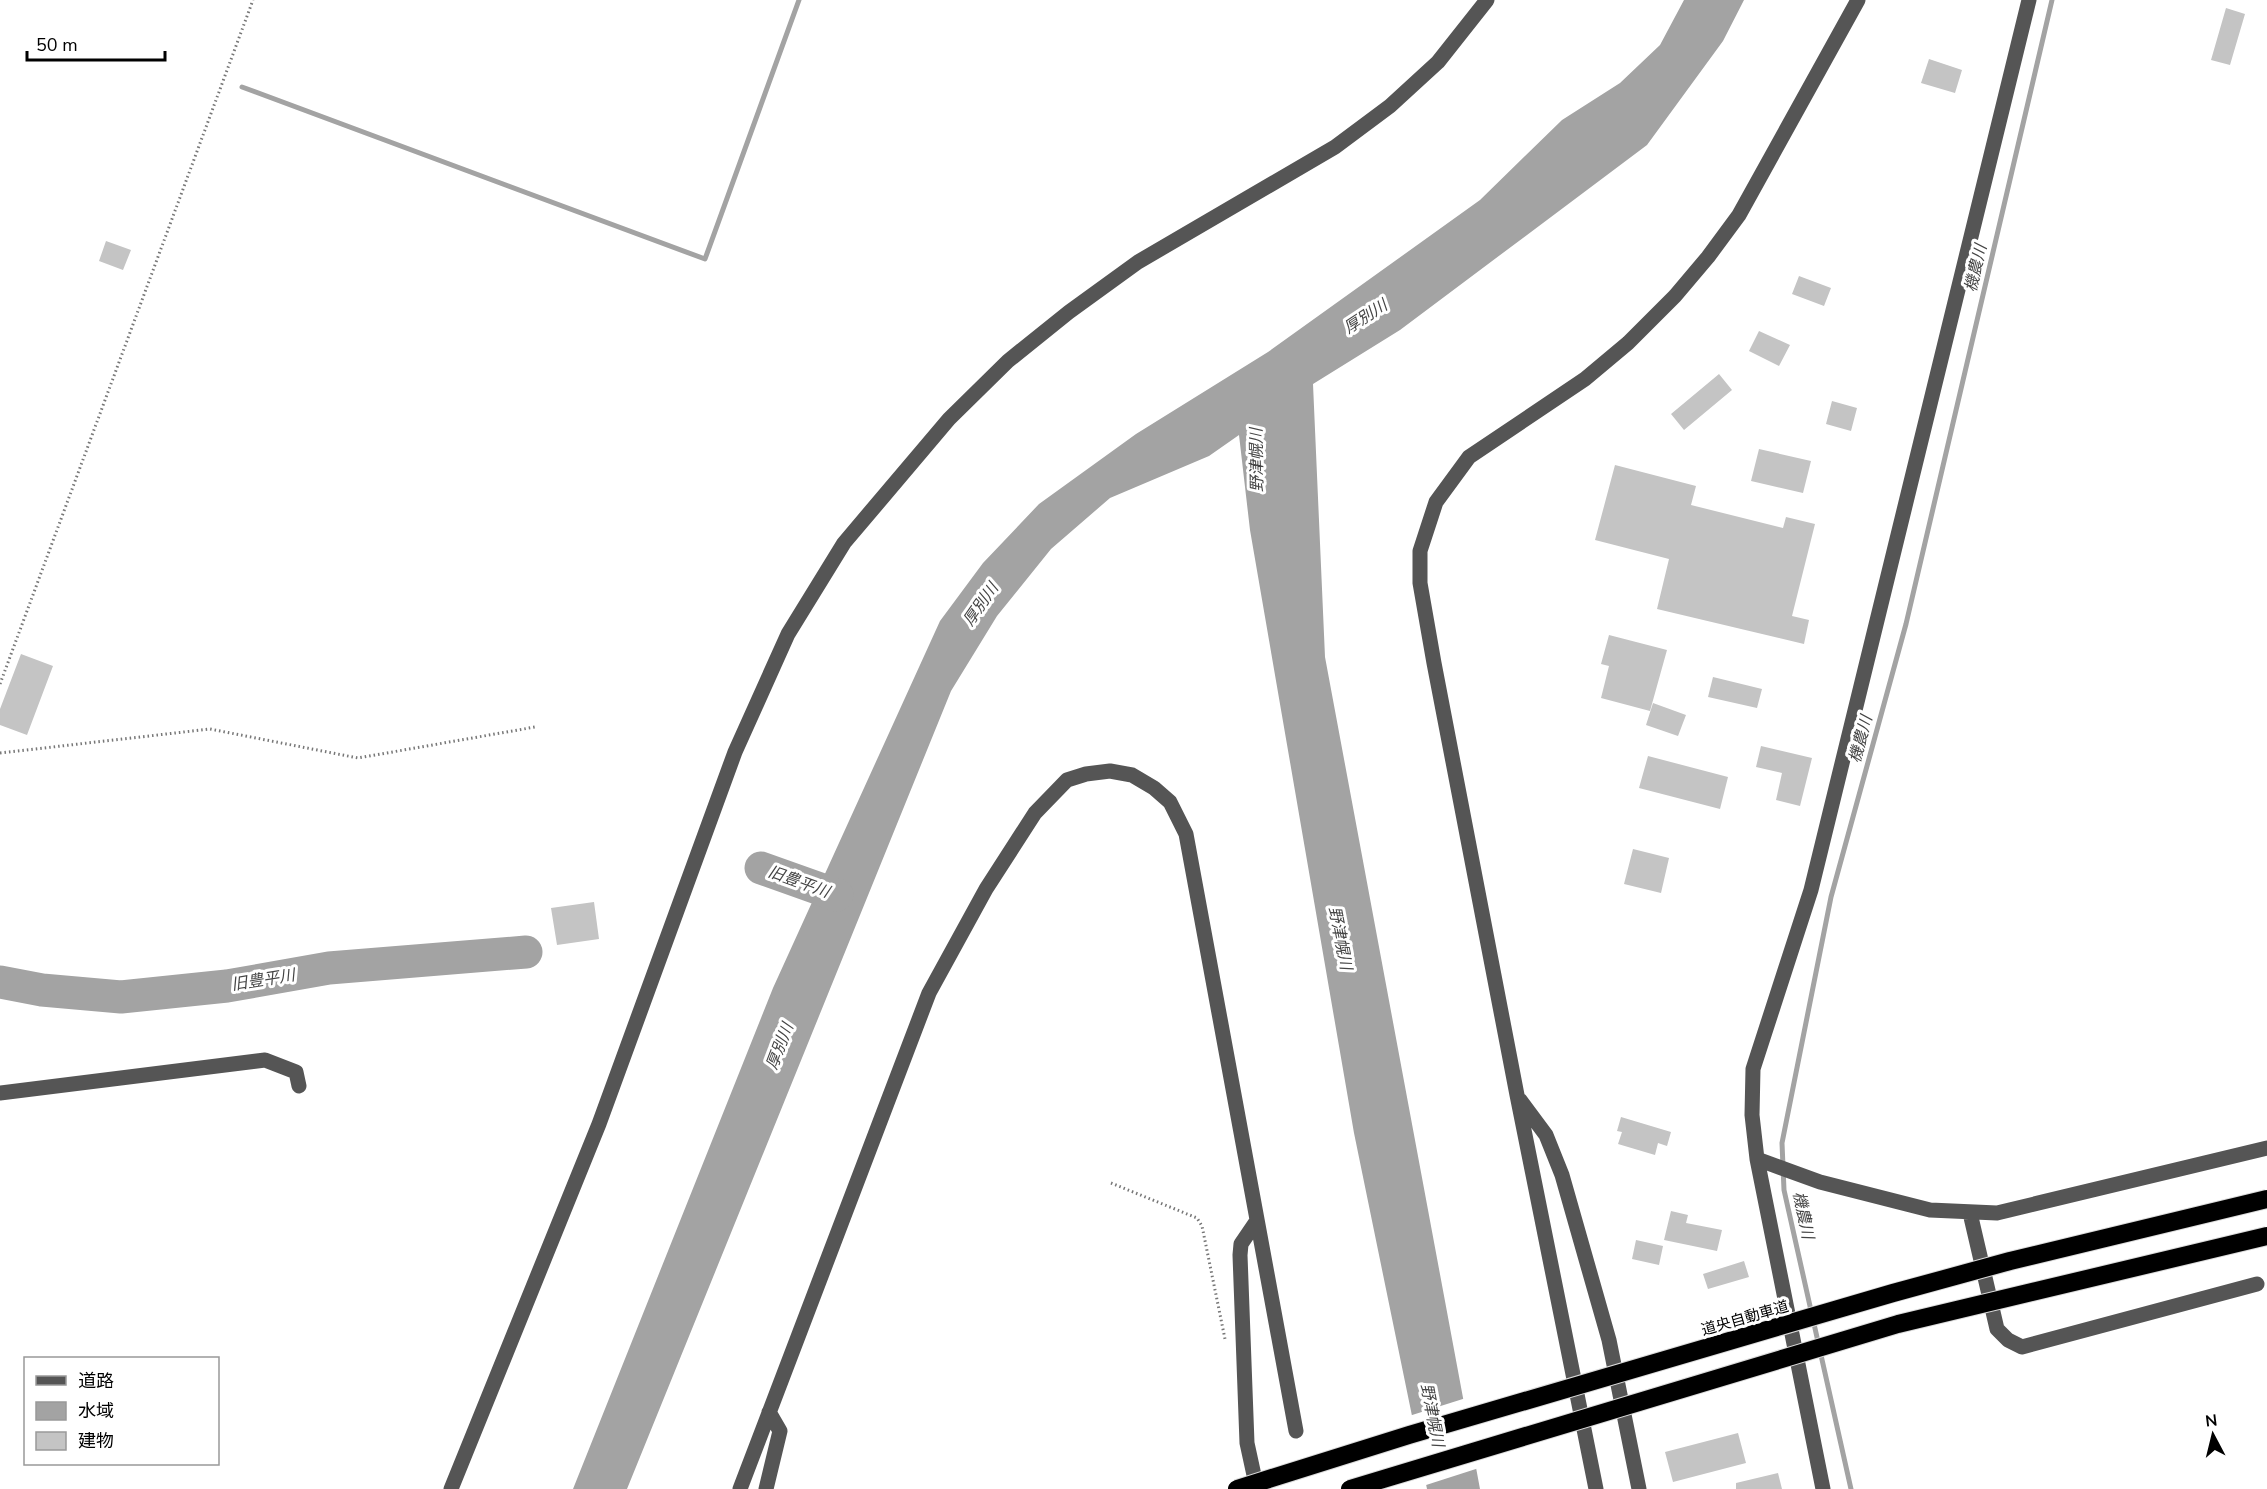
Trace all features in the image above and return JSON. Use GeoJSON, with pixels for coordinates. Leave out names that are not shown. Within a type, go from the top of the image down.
{"type":"FeatureCollection","features":[{"type":"Feature","properties":{"kind":"highway","name":"道央自動車道"},"geometry":{"type":"LineString","coordinates":[[1237,1489],[1409,1434],[1893,1293],[2010,1261],[2267,1199]]}},
{"type":"Feature","properties":{"kind":"highway"},"geometry":{"type":"LineString","coordinates":[[1350,1489],[1898,1324],[2267,1236]]}},
{"type":"Feature","properties":{"kind":"street"},"geometry":{"type":"LineString","coordinates":[[451,1489],[599,1124],[735,752],[788,634],[844,543],[949,419],[1008,361],[1069,312],[1138,262],[1335,147],[1390,106],[1438,62],[1487,0]]}},
{"type":"Feature","properties":{"kind":"street"},"geometry":{"type":"LineString","coordinates":[[1596,1489],[1516,1095],[1420,582],[1420,550],[1436,502],[1469,457],[1585,380],[1628,343],[1675,296],[1708,257],[1739,215],[1858,0]]}},
{"type":"Feature","properties":{"kind":"street"},"geometry":{"type":"LineString","coordinates":[[1823,1489],[1757,1159],[1752,1114],[1753,1070],[1811,890],[2029,0]]}},
{"type":"Feature","properties":{"kind":"street"},"geometry":{"type":"LineString","coordinates":[[740,1489],[929,993],[986,889],[1035,813],[1067,780],[1086,774],[1110,771],[1132,775],[1154,788],[1170,802],[1186,834],[1296,1431]]}},
{"type":"Feature","properties":{"kind":"street"},"geometry":{"type":"LineString","coordinates":[[0,1093],[265,1060],[296,1072],[299,1086]]}},
{"type":"Feature","properties":{"kind":"street"},"geometry":{"type":"LineString","coordinates":[[1516,1095],[1546,1135],[1562,1175],[1609,1340],[1639,1489]]}},
{"type":"Feature","properties":{"kind":"street"},"geometry":{"type":"LineString","coordinates":[[1757,1159],[1820,1182],[1930,1210],[1996,1213],[2267,1148]]}},
{"type":"Feature","properties":{"kind":"street"},"geometry":{"type":"LineString","coordinates":[[1970,1213],[1997,1329],[2008,1340],[2022,1347],[2257,1284]]}},
{"type":"Feature","properties":{"kind":"street"},"geometry":{"type":"LineString","coordinates":[[1256,1222],[1241,1244],[1240,1256],[1247,1443],[1257,1489]]}},
{"type":"Feature","properties":{"kind":"street"},"geometry":{"type":"LineString","coordinates":[[766,1489],[780,1431],[770,1412]]}},
{"type":"Feature","properties":{"kind":"path"},"geometry":{"type":"LineString","coordinates":[[0,684],[253,0]]}},
{"type":"Feature","properties":{"kind":"path"},"geometry":{"type":"LineString","coordinates":[[0,753],[210,729],[358,758],[535,727]]}},
{"type":"Feature","properties":{"kind":"path"},"geometry":{"type":"LineString","coordinates":[[1111,1183],[1197,1218],[1202,1226],[1227,1348]]}},
{"type":"Feature","properties":{"kind":"water"},"geometry":{"type":"Polygon","coordinates":[[[1684,0],[1744,0],[1723,41],[1647,145],[1400,330],[1313,384],[1325,657],[1480,1489],[1427,1489],[1354,1133],[1250,530],[1239,435],[1209,456],[1110,498],[1051,549],[997,616],[951,691],[627,1489],[573,1489],[773,988],[940,621],[983,563],[1039,504],[1136,434],[1268,352],[1480,200],[1562,120],[1620,83],[1660,45],[1684,0]]]}},
{"type":"Feature","properties":{"kind":"pier"},"geometry":{"type":"Polygon","coordinates":[[[1466,1398],[1479,1468],[1423,1486],[1409,1416],[1466,1398]]]}},
{"type":"Feature","properties":{"kind":"building"},"geometry":{"type":"Polygon","coordinates":[[[2226,8],[2245,14],[2230,65],[2211,60],[2226,8]]]}},
{"type":"Feature","properties":{"kind":"building"},"geometry":{"type":"Polygon","coordinates":[[[1929,59],[1962,70],[1955,93],[1921,83],[1929,59]]]}},
{"type":"Feature","properties":{"kind":"building"},"geometry":{"type":"Polygon","coordinates":[[[106,241],[131,250],[123,270],[99,261],[106,241]]]}},
{"type":"Feature","properties":{"kind":"building"},"geometry":{"type":"Polygon","coordinates":[[[1799,276],[1831,288],[1824,306],[1792,294],[1799,276]]]}},
{"type":"Feature","properties":{"kind":"building"},"geometry":{"type":"Polygon","coordinates":[[[1759,331],[1790,345],[1779,366],[1749,351],[1759,331]]]}},
{"type":"Feature","properties":{"kind":"building"},"geometry":{"type":"Polygon","coordinates":[[[1719,374],[1732,390],[1684,430],[1671,414],[1719,374]]]}},
{"type":"Feature","properties":{"kind":"building"},"geometry":{"type":"Polygon","coordinates":[[[1832,401],[1857,408],[1851,431],[1826,424],[1832,401]]]}},
{"type":"Feature","properties":{"kind":"building"},"geometry":{"type":"Polygon","coordinates":[[[1759,449],[1811,461],[1803,493],[1751,481],[1759,449]]]}},
{"type":"Feature","properties":{"kind":"building"},"geometry":{"type":"Polygon","coordinates":[[[1615,465],[1696,486],[1691,505],[1783,528],[1786,517],[1815,524],[1792,616],[1809,620],[1804,644],[1657,609],[1669,559],[1595,540],[1615,465]]]}},
{"type":"Feature","properties":{"kind":"building"},"geometry":{"type":"Polygon","coordinates":[[[1609,635],[1667,650],[1650,711],[1601,698],[1609,666],[1601,664],[1609,635]]]}},
{"type":"Feature","properties":{"kind":"building"},"geometry":{"type":"Polygon","coordinates":[[[21,654],[53,666],[27,735],[0,725],[0,709],[21,654]]]}},
{"type":"Feature","properties":{"kind":"building"},"geometry":{"type":"Polygon","coordinates":[[[1713,677],[1762,689],[1757,708],[1708,697],[1713,677]]]}},
{"type":"Feature","properties":{"kind":"building"},"geometry":{"type":"Polygon","coordinates":[[[1653,703],[1686,715],[1678,736],[1646,725],[1653,703]]]}},
{"type":"Feature","properties":{"kind":"building"},"geometry":{"type":"Polygon","coordinates":[[[1761,746],[1812,758],[1800,806],[1776,800],[1782,773],[1756,767],[1761,746]]]}},
{"type":"Feature","properties":{"kind":"building"},"geometry":{"type":"Polygon","coordinates":[[[1648,756],[1728,777],[1720,809],[1639,788],[1648,756]]]}},
{"type":"Feature","properties":{"kind":"building"},"geometry":{"type":"Polygon","coordinates":[[[1633,849],[1669,858],[1661,893],[1624,884],[1633,849]]]}},
{"type":"Feature","properties":{"kind":"building"},"geometry":{"type":"Polygon","coordinates":[[[594,902],[599,939],[557,945],[551,908],[594,902]]]}},
{"type":"Feature","properties":{"kind":"building"},"geometry":{"type":"Polygon","coordinates":[[[1621,1117],[1671,1132],[1667,1146],[1658,1143],[1655,1155],[1618,1144],[1622,1132],[1617,1131],[1621,1117]]]}},
{"type":"Feature","properties":{"kind":"building"},"geometry":{"type":"Polygon","coordinates":[[[1671,1211],[1688,1215],[1686,1223],[1722,1230],[1717,1251],[1664,1240],[1671,1211]]]}},
{"type":"Feature","properties":{"kind":"building"},"geometry":{"type":"Polygon","coordinates":[[[1636,1240],[1663,1246],[1659,1265],[1632,1259],[1636,1240]]]}},
{"type":"Feature","properties":{"kind":"building"},"geometry":{"type":"Polygon","coordinates":[[[1744,1261],[1749,1277],[1708,1289],[1703,1274],[1744,1261]]]}},
{"type":"Feature","properties":{"kind":"building"},"geometry":{"type":"Polygon","coordinates":[[[1738,1433],[1746,1463],[1673,1482],[1665,1452],[1738,1433]]]}},
{"type":"Feature","properties":{"kind":"building"},"geometry":{"type":"Polygon","coordinates":[[[1778,1473],[1782,1489],[1736,1489],[1736,1483],[1778,1473]]]}},
{"type":"Feature","properties":{"kind":"waterway"},"geometry":{"type":"LineString","coordinates":[[242,87],[705,259],[799,0]]}},
{"type":"Feature","properties":{"kind":"waterway","name":"機農川"},"geometry":{"type":"LineString","coordinates":[[1851,1489],[1784,1190],[1782,1143],[1831,897],[1906,624],[2052,0]]}},
{"type":"Feature","properties":{"kind":"waterway","name":"旧豊平川"},"geometry":{"type":"LineString","coordinates":[[761,868],[837,895]]}},
{"type":"Feature","properties":{"kind":"waterway","name":"旧豊平川"},"geometry":{"type":"LineString","coordinates":[[0,982],[42,990],[121,997],[227,986],[329,968],[526,952]]}},
{"type":"Feature","properties":{"kind":"water label","name":"厚別川"},"geometry":{"type":"Point","coordinates":[1365,316]}},
{"type":"Feature","properties":{"kind":"water label","name":"野津幌川"},"geometry":{"type":"Point","coordinates":[1256,460]}},
{"type":"Feature","properties":{"kind":"water label","name":"厚別川"},"geometry":{"type":"Point","coordinates":[980,604]}},
{"type":"Feature","properties":{"kind":"water label","name":"野津幌川"},"geometry":{"type":"Point","coordinates":[1341,938]}},
{"type":"Feature","properties":{"kind":"water label","name":"厚別川"},"geometry":{"type":"Point","coordinates":[779,1046]}},
{"type":"Feature","properties":{"kind":"water label","name":"野津幌川"},"geometry":{"type":"Point","coordinates":[1433,1415]}}]}
